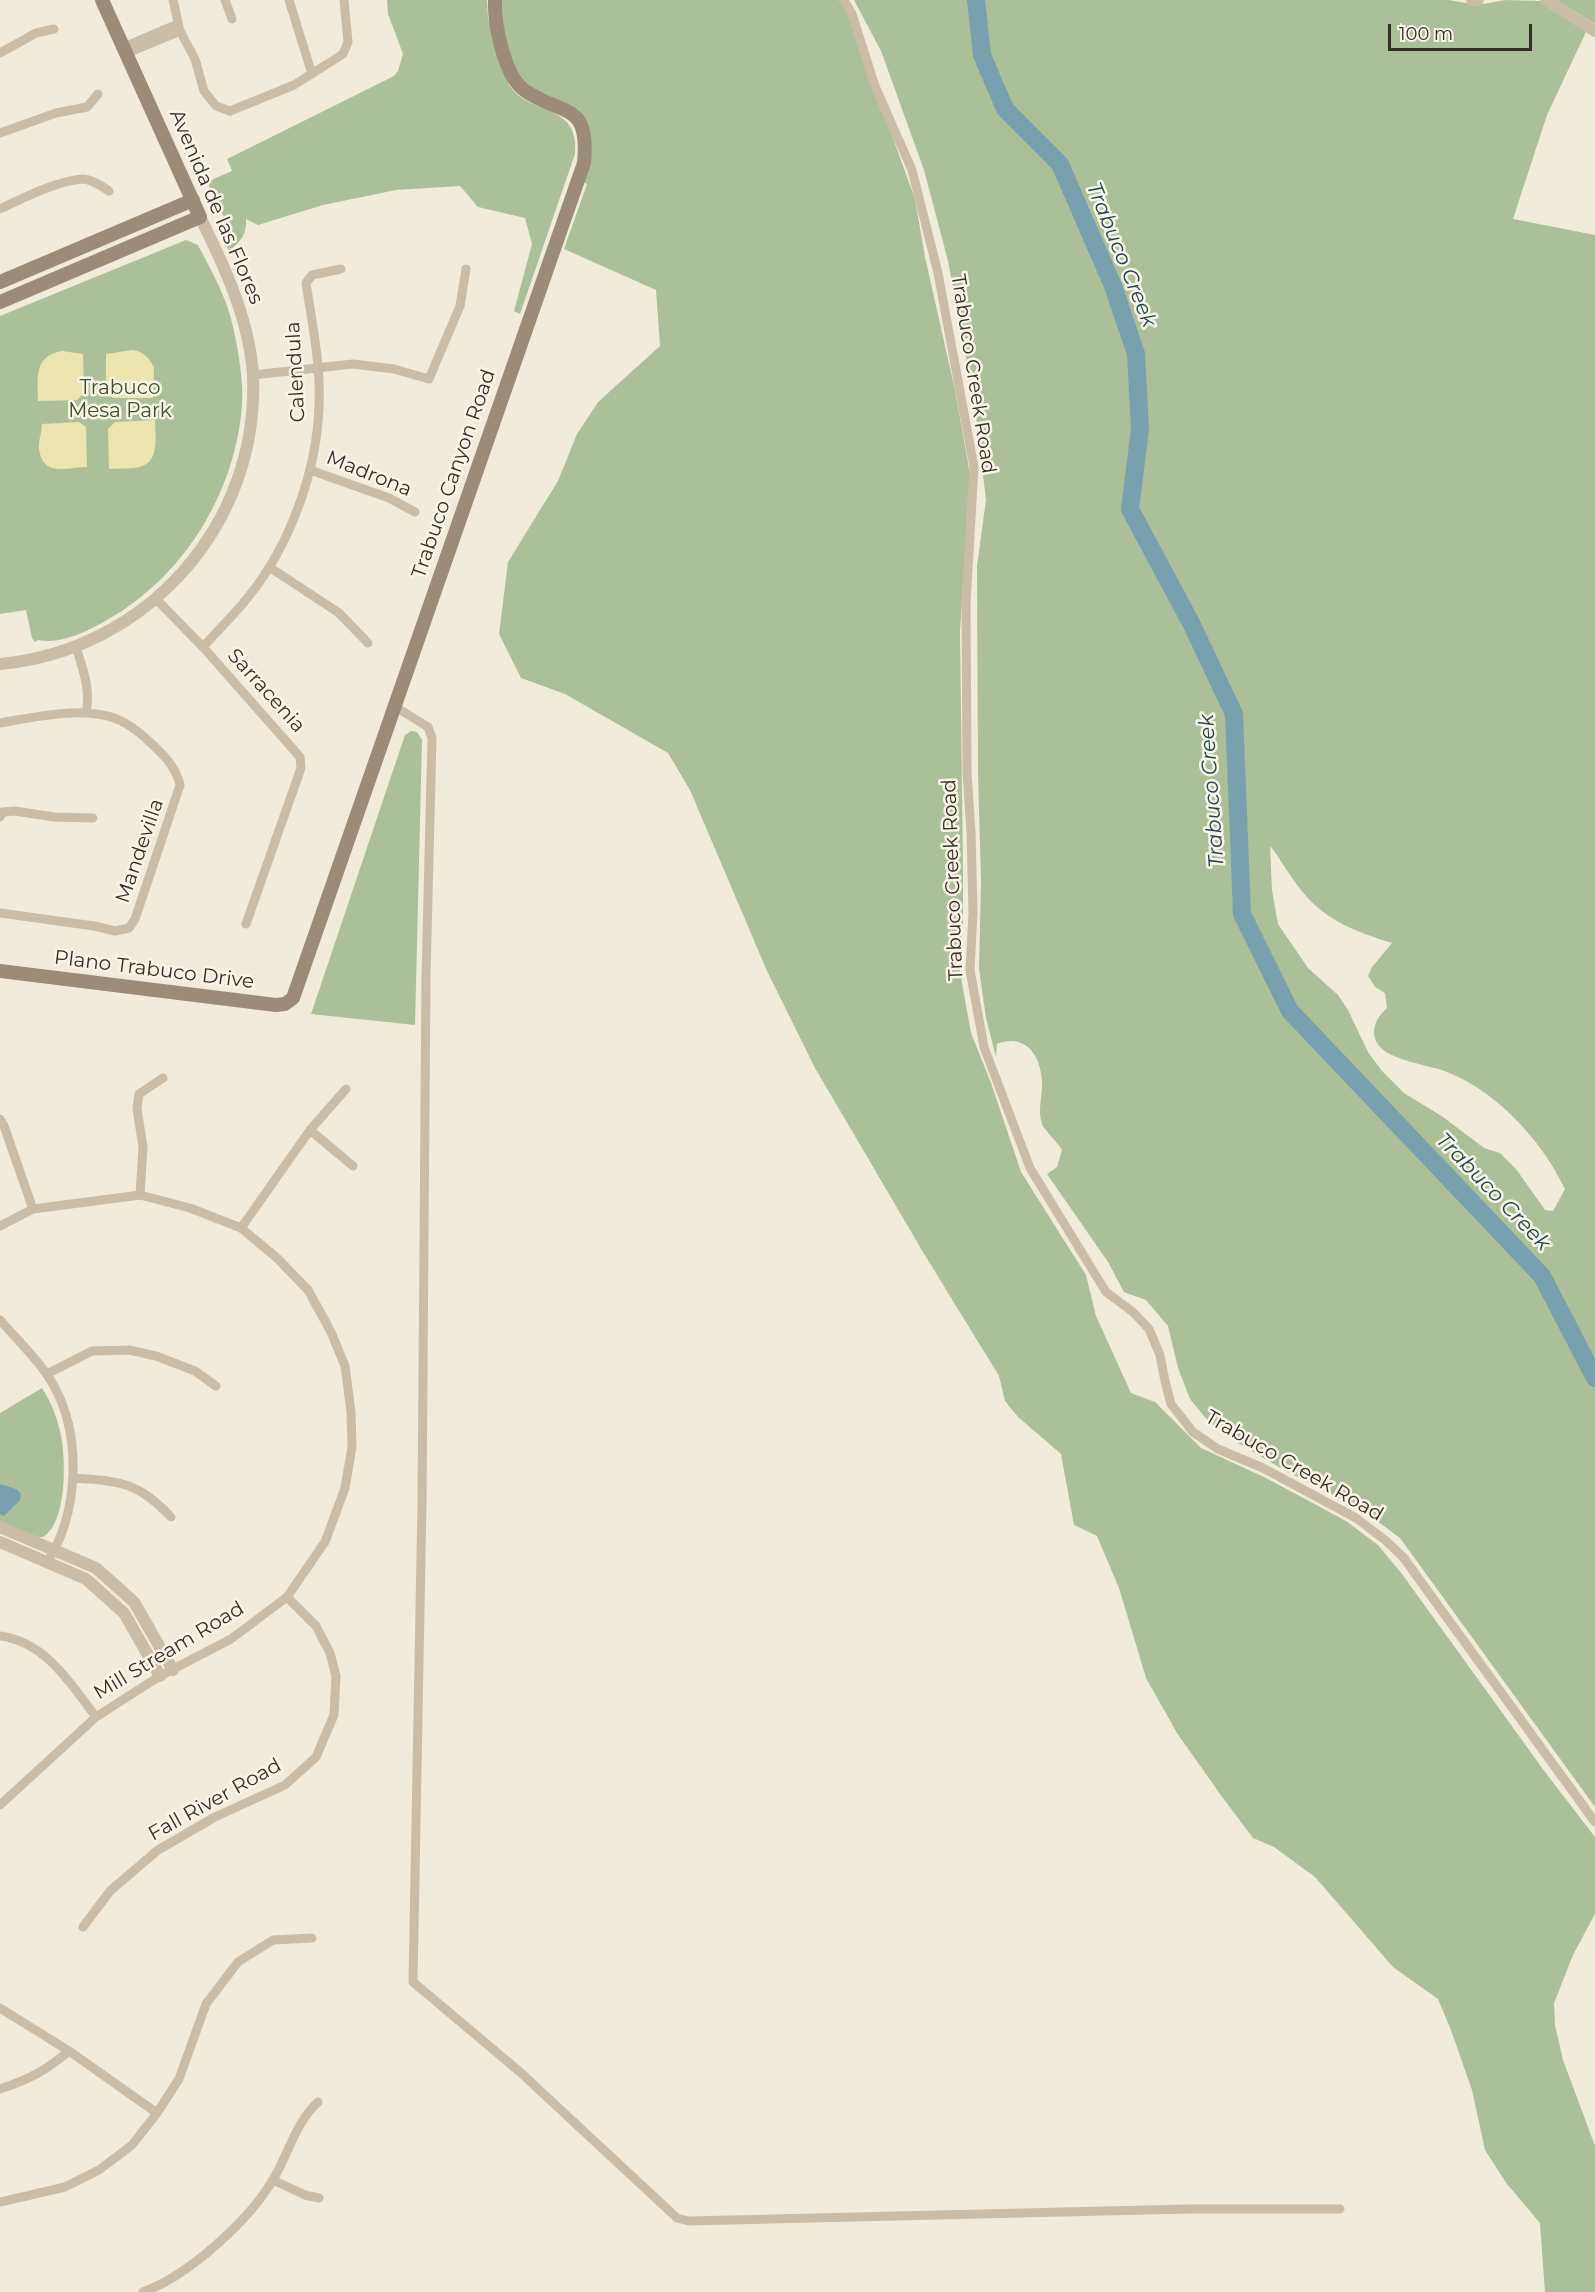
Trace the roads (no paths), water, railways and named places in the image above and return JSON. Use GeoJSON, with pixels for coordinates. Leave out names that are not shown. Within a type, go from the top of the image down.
{"type":"FeatureCollection","features":[{"type":"Feature","properties":{"kind":"main road","name":"Avenida de las Flores"},"geometry":{"type":"LineString","coordinates":[[102,0],[200,217]]}},
{"type":"Feature","properties":{"kind":"main road","name":"Trabuco Canyon Road"},"geometry":{"type":"LineString","coordinates":[[297,991],[584,163],[585,139],[579,120],[568,110],[524,89],[513,77],[499,36],[495,0]]}},
{"type":"Feature","properties":{"kind":"main road"},"geometry":{"type":"LineString","coordinates":[[0,282],[194,200]]}},
{"type":"Feature","properties":{"kind":"main road"},"geometry":{"type":"LineString","coordinates":[[0,302],[200,217]]}},
{"type":"Feature","properties":{"kind":"main road","name":"Plano Trabuco Drive"},"geometry":{"type":"LineString","coordinates":[[0,971],[276,1005],[290,1001],[297,991]]}},
{"type":"Feature","properties":{"kind":"street"},"geometry":{"type":"LineString","coordinates":[[172,0],[179,27],[195,59],[204,91],[216,106],[230,111],[257,98],[294,85],[343,54],[347,48],[348,33],[344,0]]}},
{"type":"Feature","properties":{"kind":"street"},"geometry":{"type":"LineString","coordinates":[[225,0],[232,19]]}},
{"type":"Feature","properties":{"kind":"street"},"geometry":{"type":"LineString","coordinates":[[289,0],[312,74]]}},
{"type":"Feature","properties":{"kind":"street","name":"Trabuco Creek Road"},"geometry":{"type":"LineString","coordinates":[[844,0],[852,14],[875,86],[912,170],[938,273],[974,467],[966,603],[967,772],[972,832],[973,912],[970,970],[984,1047],[1030,1168],[1106,1292],[1133,1312],[1149,1329],[1160,1355],[1164,1382],[1172,1404],[1192,1432],[1218,1449],[1263,1468],[1356,1518],[1403,1557],[1595,1822]]}},
{"type":"Feature","properties":{"kind":"street"},"geometry":{"type":"LineString","coordinates":[[1472,0],[1478,0]]}},
{"type":"Feature","properties":{"kind":"street"},"geometry":{"type":"LineString","coordinates":[[1546,0],[1595,31]]}},
{"type":"Feature","properties":{"kind":"street"},"geometry":{"type":"LineString","coordinates":[[125,50],[179,27]]}},
{"type":"Feature","properties":{"kind":"street"},"geometry":{"type":"LineString","coordinates":[[0,53],[36,33],[54,29]]}},
{"type":"Feature","properties":{"kind":"street"},"geometry":{"type":"LineString","coordinates":[[0,133],[56,113],[87,107],[98,94]]}},
{"type":"Feature","properties":{"kind":"street"},"geometry":{"type":"LineString","coordinates":[[0,209],[42,190],[83,179],[95,182],[109,190]]}},
{"type":"Feature","properties":{"kind":"street","name":"Avenida de las Flores"},"geometry":{"type":"LineString","coordinates":[[0,664],[49,656],[76,647],[119,626],[157,600],[178,579],[214,531],[239,477],[247,449],[253,412],[253,375],[238,304],[200,217]]}},
{"type":"Feature","properties":{"kind":"street","name":"Calendula"},"geometry":{"type":"LineString","coordinates":[[203,647],[250,595],[268,567],[297,509],[310,470],[320,404],[318,369],[306,283],[312,275],[342,268]]}},
{"type":"Feature","properties":{"kind":"street"},"geometry":{"type":"LineString","coordinates":[[253,375],[353,364],[394,369],[429,379],[460,306],[466,268]]}},
{"type":"Feature","properties":{"kind":"street","name":"Madrona"},"geometry":{"type":"LineString","coordinates":[[310,470],[389,498],[415,512]]}},
{"type":"Feature","properties":{"kind":"street"},"geometry":{"type":"LineString","coordinates":[[268,567],[339,613],[368,643]]}},
{"type":"Feature","properties":{"kind":"street","name":"Sarracenia"},"geometry":{"type":"LineString","coordinates":[[157,600],[203,647],[297,753],[301,762],[246,924]]}},
{"type":"Feature","properties":{"kind":"street"},"geometry":{"type":"LineString","coordinates":[[0,723],[86,713],[89,699],[87,681],[76,647]]}},
{"type":"Feature","properties":{"kind":"street"},"geometry":{"type":"LineString","coordinates":[[394,706],[428,727],[432,738],[426,977],[422,1503],[413,1982],[520,2072],[677,2218],[689,2221],[1188,2209],[1340,2209]]}},
{"type":"Feature","properties":{"kind":"street","name":"Mandevilla"},"geometry":{"type":"LineString","coordinates":[[0,913],[115,931],[129,928],[135,920],[180,785],[178,776],[162,754],[132,726],[117,718],[86,713]]}},
{"type":"Feature","properties":{"kind":"street"},"geometry":{"type":"LineString","coordinates":[[0,817],[3,813],[15,811],[54,817],[93,819]]}},
{"type":"Feature","properties":{"kind":"street"},"geometry":{"type":"LineString","coordinates":[[140,1195],[143,1147],[137,1109],[139,1094],[163,1078]]}},
{"type":"Feature","properties":{"kind":"street"},"geometry":{"type":"LineString","coordinates":[[241,1228],[310,1130],[346,1089]]}},
{"type":"Feature","properties":{"kind":"street"},"geometry":{"type":"LineString","coordinates":[[0,1119],[33,1209]]}},
{"type":"Feature","properties":{"kind":"street"},"geometry":{"type":"LineString","coordinates":[[310,1130],[354,1166]]}},
{"type":"Feature","properties":{"kind":"street","name":"Mill Stream Road"},"geometry":{"type":"LineString","coordinates":[[0,1226],[33,1209],[140,1195],[190,1208],[241,1228],[277,1258],[308,1290],[331,1332],[345,1366],[351,1412],[352,1447],[345,1488],[325,1542],[287,1597],[231,1639],[160,1676],[96,1717],[2,1800]]}},
{"type":"Feature","properties":{"kind":"street"},"geometry":{"type":"LineString","coordinates":[[0,1320],[47,1374],[55,1388],[67,1418],[73,1448],[71,1497],[55,1550],[48,1562]]}},
{"type":"Feature","properties":{"kind":"street"},"geometry":{"type":"LineString","coordinates":[[47,1374],[92,1351],[129,1350],[156,1356],[195,1371],[216,1386]]}},
{"type":"Feature","properties":{"kind":"street"},"geometry":{"type":"LineString","coordinates":[[73,1478],[130,1485],[156,1501],[171,1517]]}},
{"type":"Feature","properties":{"kind":"street"},"geometry":{"type":"LineString","coordinates":[[0,1527],[96,1568],[134,1602],[173,1670]]}},
{"type":"Feature","properties":{"kind":"street"},"geometry":{"type":"LineString","coordinates":[[0,1542],[86,1580],[124,1613],[160,1676]]}},
{"type":"Feature","properties":{"kind":"street","name":"Fall River Road"},"geometry":{"type":"LineString","coordinates":[[83,1927],[110,1891],[158,1850],[215,1816],[285,1785],[316,1757],[334,1715],[336,1676],[330,1653],[316,1626],[287,1597]]}},
{"type":"Feature","properties":{"kind":"street"},"geometry":{"type":"LineString","coordinates":[[0,1636],[25,1643],[42,1653],[55,1664],[96,1717]]}},
{"type":"Feature","properties":{"kind":"street"},"geometry":{"type":"LineString","coordinates":[[0,2202],[65,2187],[99,2170],[132,2145],[157,2113],[179,2079],[206,2004],[238,1962],[273,1940],[312,1938]]}},
{"type":"Feature","properties":{"kind":"street"},"geometry":{"type":"LineString","coordinates":[[0,2008],[69,2051],[157,2113]]}},
{"type":"Feature","properties":{"kind":"street"},"geometry":{"type":"LineString","coordinates":[[0,2089],[30,2079],[69,2051]]}},
{"type":"Feature","properties":{"kind":"street"},"geometry":{"type":"LineString","coordinates":[[142,2292],[206,2254],[245,2216],[273,2180],[305,2114],[318,2102]]}},
{"type":"Feature","properties":{"kind":"street"},"geometry":{"type":"LineString","coordinates":[[273,2180],[305,2195],[320,2198]]}},
{"type":"Feature","properties":{"kind":"water"},"geometry":{"type":"Polygon","coordinates":[[[0,1484],[16,1489],[21,1494],[20,1500],[4,1516],[0,1514],[0,1484]]]}},
{"type":"Feature","properties":{"kind":"waterway","name":"Trabuco Creek"},"geometry":{"type":"LineString","coordinates":[[976,0],[982,55],[1005,109],[1060,164],[1113,286],[1136,354],[1140,429],[1130,509],[1191,623],[1234,714],[1242,914],[1290,1011],[1542,1276],[1595,1378]]}},
{"type":"Feature","properties":{"kind":"park label","name":"Trabuco Mesa Park"},"geometry":{"type":"Point","coordinates":[120,400]}}]}
